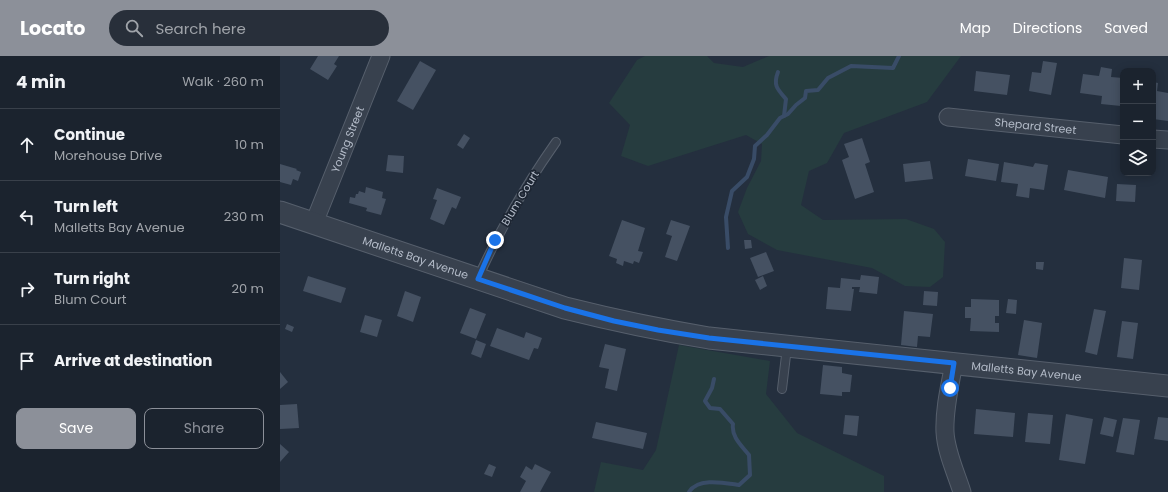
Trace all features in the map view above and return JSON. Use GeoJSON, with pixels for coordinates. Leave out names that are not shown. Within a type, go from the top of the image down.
{"type":"FeatureCollection","features":[{"type":"Feature","properties":{"kind":"street","name":"Young Street"},"geometry":{"type":"LineString","coordinates":[[314,223],[381,56]]}},
{"type":"Feature","properties":{"kind":"street","name":"Shepard Street"},"geometry":{"type":"LineString","coordinates":[[948,116],[1120,135]]}},
{"type":"Feature","properties":{"kind":"street"},"geometry":{"type":"LineString","coordinates":[[1156,139],[1168,140]]}},
{"type":"Feature","properties":{"kind":"street","name":"Malletts Bay Avenue"},"geometry":{"type":"LineString","coordinates":[[280,212],[565,308],[614,321],[658,330],[709,338],[1168,386]]}},
{"type":"Feature","properties":{"kind":"street"},"geometry":{"type":"LineString","coordinates":[[954,363],[946,415],[945,432],[962,492]]}},
{"type":"Feature","properties":{"kind":"lane","name":"Blum Court"},"geometry":{"type":"LineString","coordinates":[[478,279],[495,240],[517,201],[556,142]]}},
{"type":"Feature","properties":{"kind":"lane"},"geometry":{"type":"LineString","coordinates":[[782,389],[787,346]]}},
{"type":"Feature","properties":{"kind":"green space"},"geometry":{"type":"Polygon","coordinates":[[[645,56],[707,56],[714,63],[743,67],[769,56],[961,56],[927,102],[844,133],[827,163],[809,171],[801,205],[823,220],[906,219],[934,229],[945,242],[943,277],[930,287],[905,286],[872,268],[777,250],[748,234],[738,212],[747,188],[761,161],[762,144],[746,135],[648,166],[621,156],[630,125],[609,103],[637,60],[645,56]]]}},
{"type":"Feature","properties":{"kind":"green space"},"geometry":{"type":"Polygon","coordinates":[[[679,345],[770,361],[766,394],[797,433],[884,476],[884,492],[594,492],[601,462],[643,470],[656,450],[679,345]]]}},
{"type":"Feature","properties":{"kind":"building"},"geometry":{"type":"Polygon","coordinates":[[[318,56],[339,56],[334,64],[337,66],[328,80],[310,69],[318,56]]]}},
{"type":"Feature","properties":{"kind":"building"},"geometry":{"type":"Polygon","coordinates":[[[420,61],[436,70],[413,110],[397,101],[420,61]]]}},
{"type":"Feature","properties":{"kind":"building"},"geometry":{"type":"Polygon","coordinates":[[[1043,61],[1057,63],[1051,95],[1029,91],[1032,72],[1041,73],[1043,61]]]}},
{"type":"Feature","properties":{"kind":"building"},"geometry":{"type":"Polygon","coordinates":[[[1101,67],[1112,69],[1111,77],[1120,78],[1120,106],[1101,104],[1102,96],[1080,93],[1083,74],[1099,76],[1101,67]]]}},
{"type":"Feature","properties":{"kind":"building"},"geometry":{"type":"Polygon","coordinates":[[[976,71],[1010,75],[1007,95],[974,91],[976,71]]]}},
{"type":"Feature","properties":{"kind":"building"},"geometry":{"type":"Polygon","coordinates":[[[1156,83],[1158,83],[1157,91],[1168,93],[1168,121],[1156,119],[1156,83]]]}},
{"type":"Feature","properties":{"kind":"building"},"geometry":{"type":"Polygon","coordinates":[[[464,134],[470,138],[463,149],[457,145],[464,134]]]}},
{"type":"Feature","properties":{"kind":"building"},"geometry":{"type":"Polygon","coordinates":[[[862,138],[870,162],[865,164],[874,192],[855,199],[842,160],[849,157],[844,144],[862,138]]]}},
{"type":"Feature","properties":{"kind":"building"},"geometry":{"type":"Polygon","coordinates":[[[388,155],[404,156],[403,173],[386,171],[388,155]]]}},
{"type":"Feature","properties":{"kind":"building"},"geometry":{"type":"Polygon","coordinates":[[[968,159],[999,164],[996,181],[965,176],[968,159]]]}},
{"type":"Feature","properties":{"kind":"building"},"geometry":{"type":"Polygon","coordinates":[[[930,161],[933,179],[905,182],[903,164],[930,161]]]}},
{"type":"Feature","properties":{"kind":"building"},"geometry":{"type":"Polygon","coordinates":[[[1004,162],[1033,167],[1035,163],[1048,165],[1044,190],[1030,188],[1029,198],[1016,196],[1018,184],[1001,182],[1004,162]]]}},
{"type":"Feature","properties":{"kind":"building"},"geometry":{"type":"Polygon","coordinates":[[[280,164],[297,169],[296,170],[301,172],[298,181],[293,179],[291,185],[280,182],[280,164]]]}},
{"type":"Feature","properties":{"kind":"building"},"geometry":{"type":"Polygon","coordinates":[[[1068,170],[1108,177],[1105,198],[1064,190],[1068,170]]]}},
{"type":"Feature","properties":{"kind":"building"},"geometry":{"type":"Polygon","coordinates":[[[1117,184],[1136,185],[1135,202],[1116,201],[1117,184]]]}},
{"type":"Feature","properties":{"kind":"building"},"geometry":{"type":"Polygon","coordinates":[[[366,187],[383,192],[382,198],[386,199],[381,215],[366,211],[367,208],[349,203],[350,197],[355,198],[359,191],[365,193],[366,187]]]}},
{"type":"Feature","properties":{"kind":"building"},"geometry":{"type":"Polygon","coordinates":[[[437,188],[461,197],[456,209],[452,207],[444,225],[430,219],[437,200],[433,199],[437,188]]]}},
{"type":"Feature","properties":{"kind":"building"},"geometry":{"type":"Polygon","coordinates":[[[622,220],[645,228],[638,251],[643,252],[639,263],[634,261],[633,264],[624,261],[623,266],[616,263],[617,259],[609,256],[622,220]]]}},
{"type":"Feature","properties":{"kind":"building"},"geometry":{"type":"Polygon","coordinates":[[[671,220],[690,226],[677,261],[665,257],[672,236],[666,234],[671,220]]]}},
{"type":"Feature","properties":{"kind":"building"},"geometry":{"type":"Polygon","coordinates":[[[744,240],[751,240],[752,248],[745,249],[744,240]]]}},
{"type":"Feature","properties":{"kind":"building"},"geometry":{"type":"Polygon","coordinates":[[[766,252],[774,271],[758,277],[750,258],[766,252]]]}},
{"type":"Feature","properties":{"kind":"building"},"geometry":{"type":"Polygon","coordinates":[[[1124,258],[1142,260],[1139,290],[1121,288],[1124,258]]]}},
{"type":"Feature","properties":{"kind":"building"},"geometry":{"type":"Polygon","coordinates":[[[1036,262],[1044,262],[1043,270],[1036,269],[1036,262]]]}},
{"type":"Feature","properties":{"kind":"building"},"geometry":{"type":"Polygon","coordinates":[[[861,275],[879,277],[877,294],[859,292],[860,287],[852,287],[852,289],[854,289],[851,311],[826,309],[828,287],[840,288],[841,278],[860,280],[861,275]]]}},
{"type":"Feature","properties":{"kind":"building"},"geometry":{"type":"Polygon","coordinates":[[[308,276],[346,288],[341,303],[303,291],[308,276]]]}},
{"type":"Feature","properties":{"kind":"building"},"geometry":{"type":"Polygon","coordinates":[[[763,276],[767,286],[760,290],[755,280],[763,276]]]}},
{"type":"Feature","properties":{"kind":"building"},"geometry":{"type":"Polygon","coordinates":[[[405,291],[421,297],[413,322],[397,316],[405,291]]]}},
{"type":"Feature","properties":{"kind":"building"},"geometry":{"type":"Polygon","coordinates":[[[924,291],[938,292],[937,306],[923,305],[924,291]]]}},
{"type":"Feature","properties":{"kind":"building"},"geometry":{"type":"Polygon","coordinates":[[[971,299],[999,300],[999,316],[995,316],[995,323],[999,323],[999,332],[970,331],[971,318],[965,318],[965,307],[971,307],[971,299]]]}},
{"type":"Feature","properties":{"kind":"building"},"geometry":{"type":"Polygon","coordinates":[[[1008,299],[1017,300],[1016,314],[1006,313],[1008,299]]]}},
{"type":"Feature","properties":{"kind":"building"},"geometry":{"type":"Polygon","coordinates":[[[470,308],[486,314],[476,339],[460,333],[470,308]]]}},
{"type":"Feature","properties":{"kind":"building"},"geometry":{"type":"Polygon","coordinates":[[[1094,309],[1106,311],[1097,355],[1085,352],[1094,309]]]}},
{"type":"Feature","properties":{"kind":"building"},"geometry":{"type":"Polygon","coordinates":[[[904,311],[933,314],[930,337],[918,336],[917,347],[901,345],[904,311]]]}},
{"type":"Feature","properties":{"kind":"building"},"geometry":{"type":"Polygon","coordinates":[[[365,315],[382,320],[377,337],[360,332],[365,315]]]}},
{"type":"Feature","properties":{"kind":"building"},"geometry":{"type":"Polygon","coordinates":[[[1024,320],[1042,323],[1037,358],[1018,355],[1024,320]]]}},
{"type":"Feature","properties":{"kind":"building"},"geometry":{"type":"Polygon","coordinates":[[[1122,321],[1138,323],[1133,359],[1117,357],[1122,321]]]}},
{"type":"Feature","properties":{"kind":"building"},"geometry":{"type":"Polygon","coordinates":[[[287,324],[294,327],[292,332],[285,329],[287,324]]]}},
{"type":"Feature","properties":{"kind":"building"},"geometry":{"type":"Polygon","coordinates":[[[497,328],[524,338],[526,332],[542,338],[538,349],[534,348],[529,360],[490,346],[497,328]]]}},
{"type":"Feature","properties":{"kind":"building"},"geometry":{"type":"Polygon","coordinates":[[[476,340],[486,344],[481,358],[471,354],[476,340]]]}},
{"type":"Feature","properties":{"kind":"building"},"geometry":{"type":"Polygon","coordinates":[[[605,344],[626,349],[617,391],[605,388],[609,369],[599,367],[605,344]]]}},
{"type":"Feature","properties":{"kind":"building"},"geometry":{"type":"Polygon","coordinates":[[[823,365],[842,367],[842,373],[852,375],[850,392],[842,392],[842,396],[820,394],[823,365]]]}},
{"type":"Feature","properties":{"kind":"building"},"geometry":{"type":"Polygon","coordinates":[[[280,372],[288,382],[280,389],[280,372]]]}},
{"type":"Feature","properties":{"kind":"building"},"geometry":{"type":"Polygon","coordinates":[[[297,404],[299,428],[280,429],[280,405],[297,404]]]}},
{"type":"Feature","properties":{"kind":"building"},"geometry":{"type":"Polygon","coordinates":[[[976,409],[1015,413],[1013,437],[974,434],[976,409]]]}},
{"type":"Feature","properties":{"kind":"building"},"geometry":{"type":"Polygon","coordinates":[[[1028,413],[1053,415],[1050,444],[1025,442],[1028,413]]]}},
{"type":"Feature","properties":{"kind":"building"},"geometry":{"type":"Polygon","coordinates":[[[1066,414],[1093,419],[1085,464],[1059,460],[1066,414]]]}},
{"type":"Feature","properties":{"kind":"building"},"geometry":{"type":"Polygon","coordinates":[[[845,415],[859,416],[857,436],[843,434],[845,415]]]}},
{"type":"Feature","properties":{"kind":"building"},"geometry":{"type":"Polygon","coordinates":[[[1104,417],[1117,420],[1113,437],[1100,434],[1104,417]]]}},
{"type":"Feature","properties":{"kind":"building"},"geometry":{"type":"Polygon","coordinates":[[[1158,417],[1168,418],[1168,441],[1154,439],[1158,417]]]}},
{"type":"Feature","properties":{"kind":"building"},"geometry":{"type":"Polygon","coordinates":[[[1123,418],[1140,420],[1134,455],[1116,452],[1123,418]]]}},
{"type":"Feature","properties":{"kind":"building"},"geometry":{"type":"Polygon","coordinates":[[[596,422],[647,433],[643,449],[592,438],[596,422]]]}},
{"type":"Feature","properties":{"kind":"building"},"geometry":{"type":"Polygon","coordinates":[[[280,444],[289,452],[280,462],[280,444]]]}},
{"type":"Feature","properties":{"kind":"building"},"geometry":{"type":"Polygon","coordinates":[[[489,464],[496,467],[492,477],[484,474],[489,464]]]}},
{"type":"Feature","properties":{"kind":"building"},"geometry":{"type":"Polygon","coordinates":[[[535,464],[551,472],[540,492],[520,492],[526,481],[520,477],[526,466],[532,470],[535,464]]]}},
{"type":"Feature","properties":{"kind":"waterway"},"geometry":{"type":"LineString","coordinates":[[728,248],[726,217],[732,191],[747,177],[754,159],[755,146],[767,135],[780,118],[788,114],[805,98],[806,91],[818,90],[828,78],[851,66],[893,68],[899,56]]}},
{"type":"Feature","properties":{"kind":"waterway"},"geometry":{"type":"LineString","coordinates":[[778,72],[776,84],[786,99],[784,116]]}},
{"type":"Feature","properties":{"kind":"waterway"},"geometry":{"type":"LineString","coordinates":[[689,492],[693,487],[699,484],[712,482],[739,485],[750,475],[749,455],[735,437],[733,424],[720,409],[710,408],[705,401],[712,388],[714,379]]}},
{"type":"Feature","properties":{"kind":"route"},"geometry":{"type":"LineString","coordinates":[[495,240],[478,279],[565,308],[614,321],[709,338],[954,363],[950,388]]}}]}
